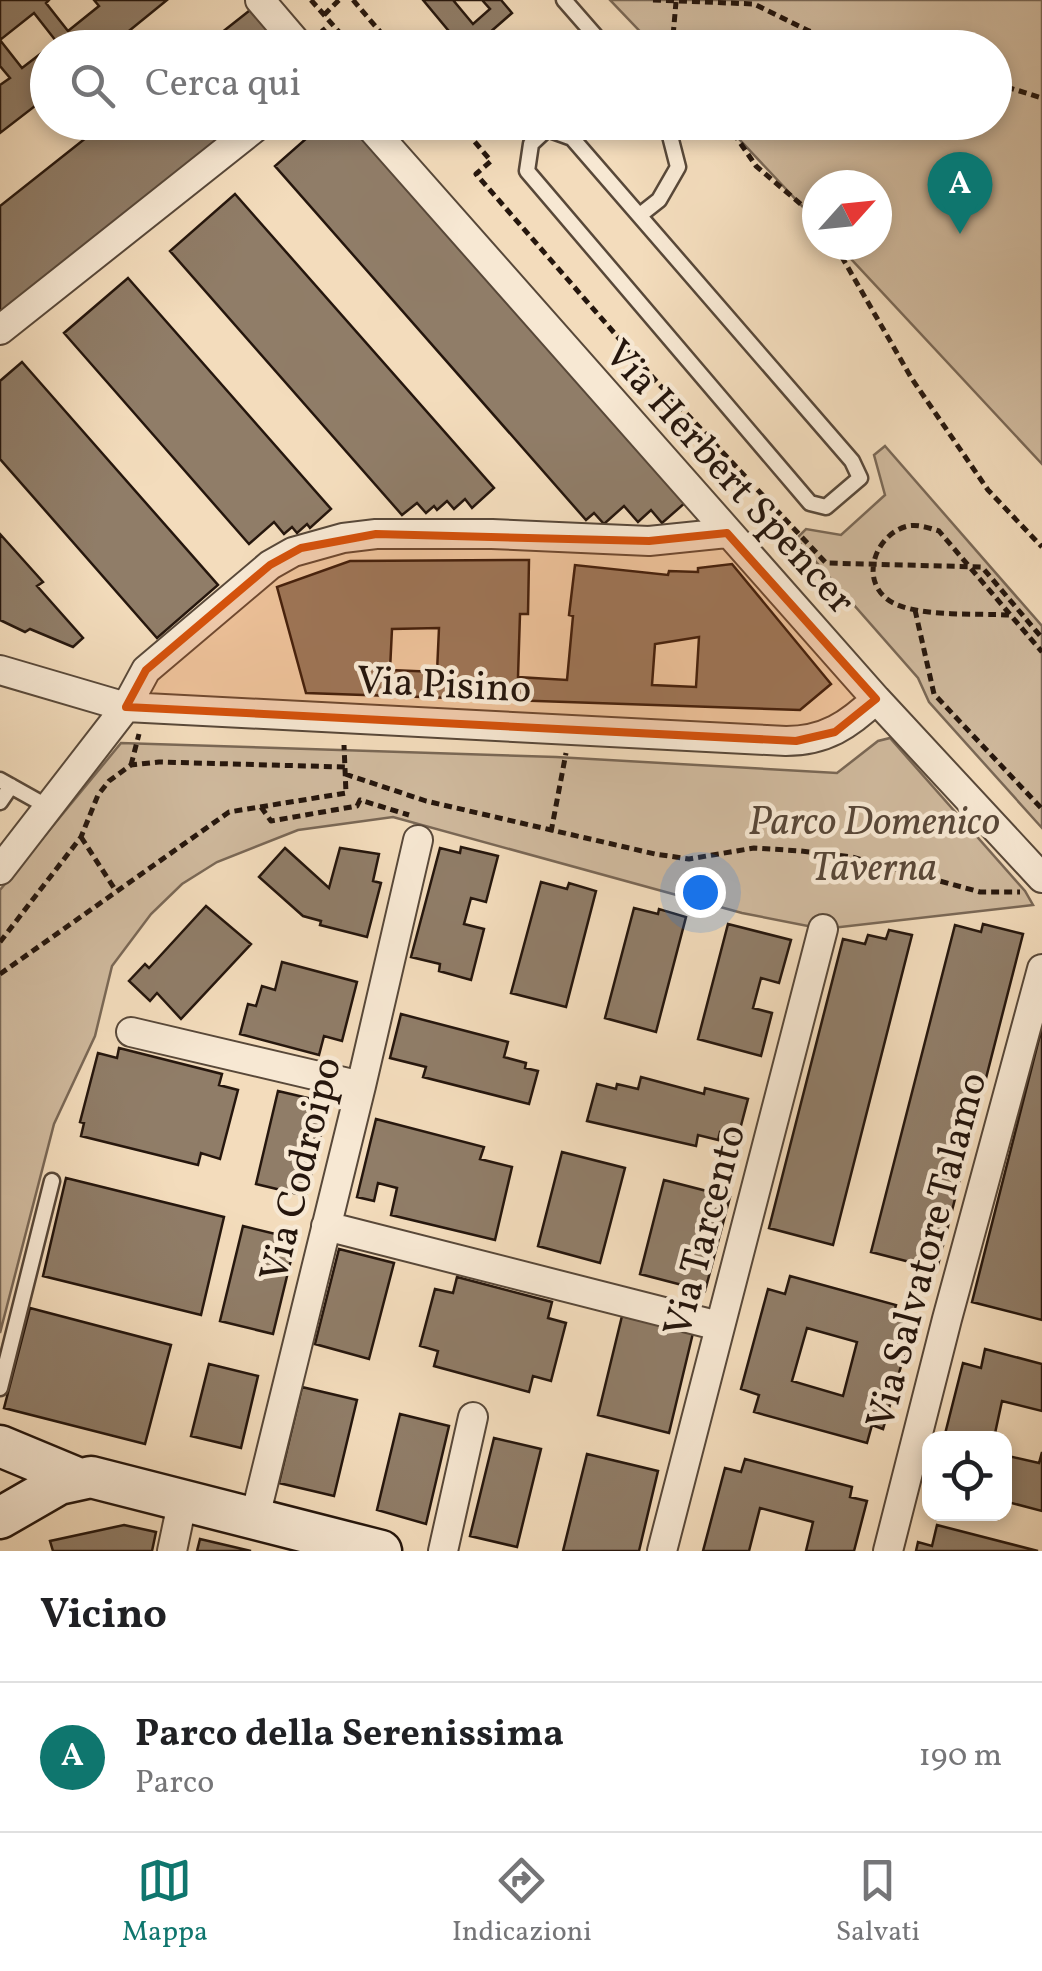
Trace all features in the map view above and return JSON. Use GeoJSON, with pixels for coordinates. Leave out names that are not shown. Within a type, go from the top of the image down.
{"type":"FeatureCollection","features":[{"type":"Feature","properties":{"kind":"street"},"geometry":{"type":"LineString","coordinates":[[260,0],[286,30]]}},
{"type":"Feature","properties":{"kind":"street"},"geometry":{"type":"LineString","coordinates":[[0,330],[239,140]]}},
{"type":"Feature","properties":{"kind":"street","name":"Via Herbert Spencer"},"geometry":{"type":"LineString","coordinates":[[382,140],[876,699],[1034,885]]}},
{"type":"Feature","properties":{"kind":"street"},"geometry":{"type":"LineString","coordinates":[[0,870],[126,706],[141,675],[270,565],[301,548],[376,534],[649,541],[727,533]]}},
{"type":"Feature","properties":{"kind":"street","name":"Via Pisino"},"geometry":{"type":"LineString","coordinates":[[0,670],[126,706],[804,740],[835,732],[876,699]]}},
{"type":"Feature","properties":{"kind":"street","name":"Via Codroipo"},"geometry":{"type":"LineString","coordinates":[[254,1517],[362,1086],[420,829]]}},
{"type":"Feature","properties":{"kind":"street","name":"Via Tarcento"},"geometry":{"type":"LineString","coordinates":[[662,1551],[823,928]]}},
{"type":"Feature","properties":{"kind":"street","name":"Via Salvatore Talamo"},"geometry":{"type":"LineString","coordinates":[[888,1551],[1042,969]]}},
{"type":"Feature","properties":{"kind":"street"},"geometry":{"type":"LineString","coordinates":[[131,1032],[362,1086]]}},
{"type":"Feature","properties":{"kind":"street"},"geometry":{"type":"LineString","coordinates":[[326,1226],[720,1326]]}},
{"type":"Feature","properties":{"kind":"street"},"geometry":{"type":"LineString","coordinates":[[443,1551],[473,1417]]}},
{"type":"Feature","properties":{"kind":"street"},"geometry":{"type":"LineString","coordinates":[[0,1446],[76,1478]]}},
{"type":"Feature","properties":{"kind":"street"},"geometry":{"type":"LineString","coordinates":[[0,1518],[54,1486],[76,1478],[101,1478],[381,1551]]}},
{"type":"Feature","properties":{"kind":"street"},"geometry":{"type":"LineString","coordinates":[[172,1551],[183,1499]]}},
{"type":"Feature","properties":{"kind":"lane"},"geometry":{"type":"LineString","coordinates":[[564,0],[590,30]]}},
{"type":"Feature","properties":{"kind":"lane"},"geometry":{"type":"LineString","coordinates":[[535,140],[531,144],[527,171],[810,503],[826,507],[860,478],[852,461],[574,140]]}},
{"type":"Feature","properties":{"kind":"lane"},"geometry":{"type":"LineString","coordinates":[[640,215],[659,200],[678,168],[671,140]]}},
{"type":"Feature","properties":{"kind":"lane"},"geometry":{"type":"LineString","coordinates":[[0,802],[6,783],[50,808]]}},
{"type":"Feature","properties":{"kind":"lane"},"geometry":{"type":"LineString","coordinates":[[0,1388],[52,1180]]}},
{"type":"Feature","properties":{"kind":"path"},"geometry":{"type":"LineString","coordinates":[[312,0],[337,30]]}},
{"type":"Feature","properties":{"kind":"path"},"geometry":{"type":"LineString","coordinates":[[324,15],[339,0]]}},
{"type":"Feature","properties":{"kind":"path"},"geometry":{"type":"LineString","coordinates":[[354,0],[379,30]]}},
{"type":"Feature","properties":{"kind":"path"},"geometry":{"type":"LineString","coordinates":[[653,0],[754,2],[808,30]]}},
{"type":"Feature","properties":{"kind":"path"},"geometry":{"type":"LineString","coordinates":[[674,30],[676,2]]}},
{"type":"Feature","properties":{"kind":"path"},"geometry":{"type":"LineString","coordinates":[[316,22],[323,30]]}},
{"type":"Feature","properties":{"kind":"path"},"geometry":{"type":"LineString","coordinates":[[1012,89],[1042,98]]}},
{"type":"Feature","properties":{"kind":"path"},"geometry":{"type":"LineString","coordinates":[[473,140],[491,161],[476,174],[656,381],[826,564],[982,567],[1042,638]]}},
{"type":"Feature","properties":{"kind":"path"},"geometry":{"type":"LineString","coordinates":[[738,140],[756,166],[802,205]]}},
{"type":"Feature","properties":{"kind":"path"},"geometry":{"type":"LineString","coordinates":[[844,260],[912,380],[988,490],[1042,547]]}},
{"type":"Feature","properties":{"kind":"path"},"geometry":{"type":"LineString","coordinates":[[1010,614],[915,610],[887,599],[875,583],[873,565],[882,544],[908,526],[939,531],[970,568],[1010,614],[1042,652]]}},
{"type":"Feature","properties":{"kind":"path"},"geometry":{"type":"LineString","coordinates":[[915,610],[934,694],[1042,809]]}},
{"type":"Feature","properties":{"kind":"path"},"geometry":{"type":"LineString","coordinates":[[551,832],[569,730]]}},
{"type":"Feature","properties":{"kind":"path"},"geometry":{"type":"LineString","coordinates":[[0,942],[81,837],[98,795],[131,765],[159,762],[345,767],[346,793],[229,812],[0,974]]}},
{"type":"Feature","properties":{"kind":"path"},"geometry":{"type":"LineString","coordinates":[[345,774],[426,801],[551,832],[688,859],[754,848],[852,857],[980,892],[1034,885]]}},
{"type":"Feature","properties":{"kind":"path"},"geometry":{"type":"LineString","coordinates":[[262,807],[272,821],[356,806],[360,800],[420,829]]}},
{"type":"Feature","properties":{"kind":"path"},"geometry":{"type":"LineString","coordinates":[[81,837],[116,892]]}},
{"type":"Feature","properties":{"kind":"highlighted area"},"geometry":{"type":"Polygon","coordinates":[[[727,533],[876,699],[835,732],[796,741],[126,707],[146,670],[270,565],[301,548],[376,534],[649,541],[727,533]]]}},
{"type":"Feature","properties":{"kind":"green space"},"geometry":{"type":"Polygon","coordinates":[[[610,0],[1042,0],[1042,464],[852,260],[892,260],[892,170],[802,170],[802,206],[740,140],[1012,140],[1012,30],[639,30],[610,0]]]}},
{"type":"Feature","properties":{"kind":"green space"},"geometry":{"type":"Polygon","coordinates":[[[885,446],[1042,626],[1042,828],[929,702],[918,678],[796,539],[806,529],[841,535],[885,495],[874,455],[885,446]]]}},
{"type":"Feature","properties":{"kind":"green space","name":"Parco Domenico Taverna"},"geometry":{"type":"Polygon","coordinates":[[[890,738],[1025,891],[1033,905],[823,929],[742,913],[393,817],[298,830],[217,862],[182,884],[151,914],[112,966],[95,1036],[54,1124],[0,1333],[0,890],[121,743],[556,757],[837,773],[878,741],[890,738]]]}},
{"type":"Feature","properties":{"kind":"building"},"geometry":{"type":"Polygon","coordinates":[[[0,0],[49,0],[46,3],[67,30],[47,30],[34,13],[0,40],[0,0]]]}},
{"type":"Feature","properties":{"kind":"building"},"geometry":{"type":"Polygon","coordinates":[[[94,0],[167,0],[130,30],[69,30],[99,6],[94,0]]]}},
{"type":"Feature","properties":{"kind":"building"},"geometry":{"type":"Polygon","coordinates":[[[423,0],[501,0],[512,13],[493,30],[448,30],[423,0]]]}},
{"type":"Feature","properties":{"kind":"building"},"geometry":{"type":"Polygon","coordinates":[[[453,0],[482,0],[490,9],[473,24],[453,0]]]}},
{"type":"Feature","properties":{"kind":"building"},"geometry":{"type":"Polygon","coordinates":[[[254,7],[272,30],[225,30],[254,7]]]}},
{"type":"Feature","properties":{"kind":"building"},"geometry":{"type":"Polygon","coordinates":[[[0,40],[22,68],[30,62],[30,110],[0,133],[0,85],[10,78],[0,66],[0,40]]]}},
{"type":"Feature","properties":{"kind":"building"},"geometry":{"type":"Polygon","coordinates":[[[83,140],[220,140],[0,313],[0,206],[83,140]]]}},
{"type":"Feature","properties":{"kind":"building"},"geometry":{"type":"Polygon","coordinates":[[[305,140],[368,140],[686,502],[662,523],[651,510],[638,522],[624,506],[604,524],[594,513],[586,520],[275,166],[305,140]]]}},
{"type":"Feature","properties":{"kind":"building"},"geometry":{"type":"Polygon","coordinates":[[[235,194],[494,488],[472,508],[465,499],[454,509],[447,501],[426,513],[417,503],[402,515],[170,251],[235,194]]]}},
{"type":"Feature","properties":{"kind":"building"},"geometry":{"type":"Polygon","coordinates":[[[128,278],[331,509],[310,528],[307,524],[297,533],[292,527],[284,534],[274,522],[249,544],[64,333],[128,278]]]}},
{"type":"Feature","properties":{"kind":"building"},"geometry":{"type":"Polygon","coordinates":[[[22,362],[218,585],[157,638],[0,459],[0,381],[22,362]]]}},
{"type":"Feature","properties":{"kind":"building"},"geometry":{"type":"Polygon","coordinates":[[[0,534],[43,582],[37,586],[83,638],[73,647],[0,620],[0,534]]]}},
{"type":"Feature","properties":{"kind":"building"},"geometry":{"type":"Polygon","coordinates":[[[529,560],[528,614],[520,614],[518,677],[567,680],[575,565],[668,575],[669,571],[698,572],[698,568],[732,564],[831,684],[800,710],[306,693],[277,587],[350,561],[529,560]],[[439,628],[392,629],[390,670],[437,672],[439,628]],[[699,637],[655,644],[652,685],[696,687],[699,637]]]}},
{"type":"Feature","properties":{"kind":"building"},"geometry":{"type":"Polygon","coordinates":[[[461,847],[498,856],[486,902],[471,898],[464,924],[484,929],[471,980],[439,971],[440,964],[411,957],[440,848],[460,853],[461,847]]]}},
{"type":"Feature","properties":{"kind":"building"},"geometry":{"type":"Polygon","coordinates":[[[285,848],[329,888],[340,848],[379,854],[373,881],[381,883],[367,937],[320,925],[321,921],[303,916],[259,877],[285,848]]]}},
{"type":"Feature","properties":{"kind":"building"},"geometry":{"type":"Polygon","coordinates":[[[541,882],[567,889],[569,883],[596,891],[566,1007],[511,993],[541,882]]]}},
{"type":"Feature","properties":{"kind":"building"},"geometry":{"type":"Polygon","coordinates":[[[206,906],[251,944],[181,1019],[157,993],[150,1001],[129,981],[145,964],[149,968],[206,906]]]}},
{"type":"Feature","properties":{"kind":"building"},"geometry":{"type":"Polygon","coordinates":[[[634,908],[658,914],[659,909],[686,917],[656,1032],[605,1018],[634,908]]]}},
{"type":"Feature","properties":{"kind":"building"},"geometry":{"type":"Polygon","coordinates":[[[728,924],[791,940],[779,983],[761,978],[753,1008],[772,1013],[761,1056],[698,1039],[728,924]]]}},
{"type":"Feature","properties":{"kind":"building"},"geometry":{"type":"Polygon","coordinates":[[[983,924],[1023,934],[937,1269],[871,1252],[955,925],[981,932],[983,924]]]}},
{"type":"Feature","properties":{"kind":"building"},"geometry":{"type":"Polygon","coordinates":[[[889,930],[912,935],[833,1245],[769,1228],[843,939],[865,944],[868,935],[886,939],[889,930]]]}},
{"type":"Feature","properties":{"kind":"building"},"geometry":{"type":"Polygon","coordinates":[[[282,962],[357,982],[342,1041],[324,1036],[319,1055],[240,1034],[248,1004],[256,1006],[262,986],[275,990],[282,962]]]}},
{"type":"Feature","properties":{"kind":"building"},"geometry":{"type":"Polygon","coordinates":[[[401,1014],[508,1042],[504,1057],[538,1071],[529,1104],[423,1077],[426,1067],[390,1058],[401,1014]]]}},
{"type":"Feature","properties":{"kind":"building"},"geometry":{"type":"Polygon","coordinates":[[[1042,1027],[1042,1320],[972,1302],[1042,1027]]]}},
{"type":"Feature","properties":{"kind":"building"},"geometry":{"type":"Polygon","coordinates":[[[119,1048],[222,1074],[219,1085],[238,1090],[220,1159],[201,1153],[198,1165],[81,1136],[84,1123],[80,1122],[98,1053],[117,1058],[119,1048]]]}},
{"type":"Feature","properties":{"kind":"building"},"geometry":{"type":"Polygon","coordinates":[[[641,1077],[704,1094],[705,1088],[748,1099],[738,1137],[720,1132],[718,1140],[698,1135],[696,1146],[587,1121],[597,1084],[638,1089],[641,1077]]]}},
{"type":"Feature","properties":{"kind":"building"},"geometry":{"type":"Polygon","coordinates":[[[278,1091],[329,1103],[306,1196],[256,1184],[278,1091]]]}},
{"type":"Feature","properties":{"kind":"building"},"geometry":{"type":"Polygon","coordinates":[[[376,1119],[484,1147],[480,1159],[512,1167],[495,1240],[391,1215],[397,1188],[378,1183],[374,1201],[357,1197],[376,1119]]]}},
{"type":"Feature","properties":{"kind":"building"},"geometry":{"type":"Polygon","coordinates":[[[562,1152],[625,1168],[600,1263],[538,1246],[562,1152]]]}},
{"type":"Feature","properties":{"kind":"building"},"geometry":{"type":"Polygon","coordinates":[[[66,1178],[224,1217],[201,1315],[43,1276],[66,1178]]]}},
{"type":"Feature","properties":{"kind":"building"},"geometry":{"type":"Polygon","coordinates":[[[664,1180],[730,1197],[705,1291],[640,1274],[664,1180]]]}},
{"type":"Feature","properties":{"kind":"building"},"geometry":{"type":"Polygon","coordinates":[[[243,1226],[296,1239],[273,1334],[220,1321],[243,1226]]]}},
{"type":"Feature","properties":{"kind":"building"},"geometry":{"type":"Polygon","coordinates":[[[339,1249],[394,1263],[369,1359],[315,1344],[339,1249]]]}},
{"type":"Feature","properties":{"kind":"building"},"geometry":{"type":"Polygon","coordinates":[[[790,1276],[896,1305],[892,1318],[913,1324],[883,1429],[872,1425],[867,1443],[754,1412],[759,1395],[741,1389],[768,1289],[785,1294],[790,1276]],[[807,1328],[792,1381],[843,1396],[857,1342],[807,1328]]]}},
{"type":"Feature","properties":{"kind":"building"},"geometry":{"type":"Polygon","coordinates":[[[457,1277],[552,1302],[548,1318],[566,1323],[551,1381],[533,1376],[529,1392],[434,1366],[438,1351],[420,1346],[435,1289],[453,1293],[457,1277]]]}},
{"type":"Feature","properties":{"kind":"building"},"geometry":{"type":"Polygon","coordinates":[[[30,1308],[171,1345],[145,1444],[4,1408],[30,1308]]]}},
{"type":"Feature","properties":{"kind":"building"},"geometry":{"type":"Polygon","coordinates":[[[622,1316],[693,1333],[669,1433],[598,1415],[622,1316]]]}},
{"type":"Feature","properties":{"kind":"building"},"geometry":{"type":"Polygon","coordinates":[[[985,1349],[1042,1364],[1042,1411],[1002,1401],[996,1431],[946,1431],[963,1363],[981,1368],[985,1349]]]}},
{"type":"Feature","properties":{"kind":"building"},"geometry":{"type":"Polygon","coordinates":[[[209,1364],[258,1376],[241,1448],[191,1436],[209,1364]]]}},
{"type":"Feature","properties":{"kind":"building"},"geometry":{"type":"Polygon","coordinates":[[[302,1387],[357,1400],[334,1496],[279,1483],[302,1387]]]}},
{"type":"Feature","properties":{"kind":"building"},"geometry":{"type":"Polygon","coordinates":[[[400,1414],[449,1426],[426,1524],[377,1510],[400,1414]]]}},
{"type":"Feature","properties":{"kind":"building"},"geometry":{"type":"Polygon","coordinates":[[[494,1438],[541,1449],[517,1547],[470,1536],[494,1438]]]}},
{"type":"Feature","properties":{"kind":"building"},"geometry":{"type":"Polygon","coordinates":[[[1042,1452],[1042,1511],[1012,1503],[1012,1457],[1039,1463],[1042,1452]]]}},
{"type":"Feature","properties":{"kind":"building"},"geometry":{"type":"Polygon","coordinates":[[[587,1454],[658,1471],[639,1551],[563,1551],[587,1454]]]}},
{"type":"Feature","properties":{"kind":"building"},"geometry":{"type":"Polygon","coordinates":[[[745,1459],[852,1487],[850,1497],[867,1501],[854,1551],[806,1551],[813,1522],[760,1508],[749,1551],[703,1551],[725,1468],[741,1472],[745,1459]]]}},
{"type":"Feature","properties":{"kind":"building"},"geometry":{"type":"Polygon","coordinates":[[[124,1525],[156,1532],[152,1551],[53,1551],[50,1541],[124,1525]]]}},
{"type":"Feature","properties":{"kind":"building"},"geometry":{"type":"Polygon","coordinates":[[[937,1525],[1038,1551],[916,1551],[918,1542],[932,1546],[937,1525]]]}},
{"type":"Feature","properties":{"kind":"building"},"geometry":{"type":"Polygon","coordinates":[[[200,1539],[251,1551],[197,1551],[200,1539]]]}},
{"type":"Feature","properties":{"kind":"place","name":"Parco della Serenissima"},"geometry":{"type":"Point","coordinates":[960,234]}}]}
